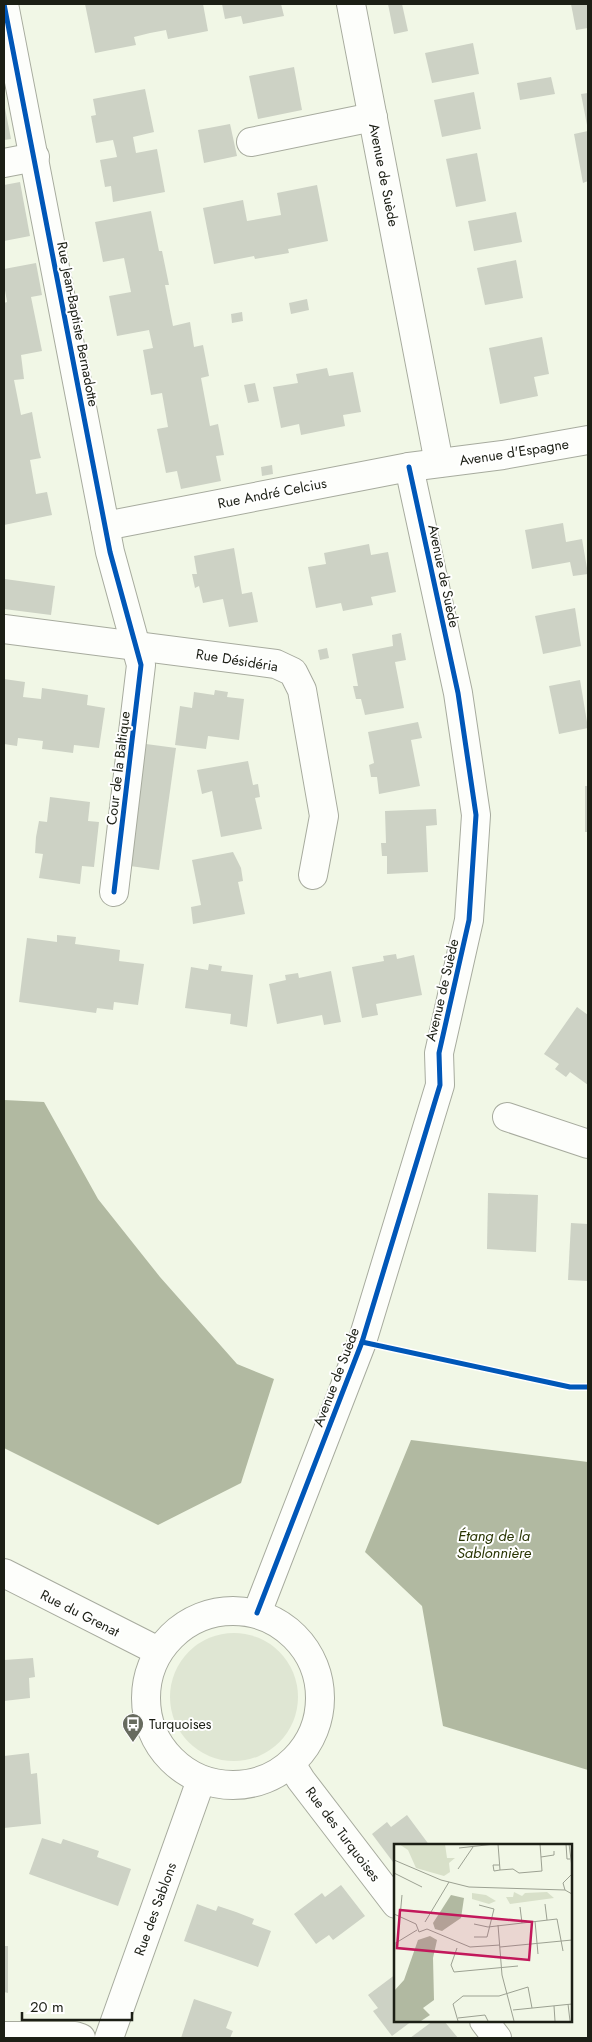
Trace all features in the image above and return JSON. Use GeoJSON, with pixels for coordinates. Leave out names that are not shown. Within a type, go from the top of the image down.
{"type":"FeatureCollection","features":[{"type":"Feature","properties":{"kind":"street","name":"Rue Jean-Baptiste Bernadotte"},"geometry":{"type":"LineString","coordinates":[[4,4],[110,552],[137,646]]}},
{"type":"Feature","properties":{"kind":"street","name":"Avenue de Suède"},"geometry":{"type":"LineString","coordinates":[[351,4],[439,463]]}},
{"type":"Feature","properties":{"kind":"street"},"geometry":{"type":"LineString","coordinates":[[251,142],[373,117]]}},
{"type":"Feature","properties":{"kind":"street"},"geometry":{"type":"LineString","coordinates":[[4,163],[35,157]]}},
{"type":"Feature","properties":{"kind":"street","name":"Avenue d'Espagne"},"geometry":{"type":"LineString","coordinates":[[439,463],[588,440]]}},
{"type":"Feature","properties":{"kind":"street","name":"Rue André Celcius"},"geometry":{"type":"LineString","coordinates":[[105,526],[409,467],[439,463]]}},
{"type":"Feature","properties":{"kind":"street","name":"Avenue de Suède"},"geometry":{"type":"LineString","coordinates":[[257,1613],[368,1323],[440,1085],[439,1053],[469,920],[476,815],[458,694],[409,467]]}},
{"type":"Feature","properties":{"kind":"street","name":"Rue Désidéria"},"geometry":{"type":"LineString","coordinates":[[4,629],[276,664],[293,672],[302,690],[324,816],[313,875]]}},
{"type":"Feature","properties":{"kind":"street","name":"Cour de la Baltique"},"geometry":{"type":"LineString","coordinates":[[114,892],[142,666],[137,646]]}},
{"type":"Feature","properties":{"kind":"street"},"geometry":{"type":"LineString","coordinates":[[508,1117],[588,1144]]}},
{"type":"Feature","properties":{"kind":"street","name":"Rue du Grenat"},"geometry":{"type":"LineString","coordinates":[[4,1573],[158,1651]]}},
{"type":"Feature","properties":{"kind":"street"},"geometry":{"type":"LineString","coordinates":[[229,1610],[257,1613],[282,1625],[302,1643],[315,1667],[320,1694],[317,1721],[306,1746],[291,1764],[270,1777],[248,1784],[224,1786],[201,1780],[180,1768],[164,1752],[151,1732],[146,1708],[147,1679],[158,1651],[177,1630],[201,1616],[229,1610]]}},
{"type":"Feature","properties":{"kind":"street","name":"Rue des Turquoises"},"geometry":{"type":"LineString","coordinates":[[291,1764],[301,1780],[394,1901]]}},
{"type":"Feature","properties":{"kind":"street","name":"Rue des Sablons"},"geometry":{"type":"LineString","coordinates":[[109,2038],[201,1780]]}},
{"type":"Feature","properties":{"kind":"street"},"geometry":{"type":"LineString","coordinates":[[485,2022],[497,2038]]}},
{"type":"Feature","properties":{"kind":"street"},"geometry":{"type":"LineString","coordinates":[[4,2036],[74,2036],[81,2038]]}},
{"type":"Feature","properties":{"kind":"shaded area"},"geometry":{"type":"Polygon","coordinates":[[[234,1633],[247,1634],[259,1638],[279,1652],[293,1672],[297,1684],[297,1710],[293,1722],[279,1742],[259,1756],[247,1760],[234,1761],[221,1760],[209,1756],[189,1742],[175,1722],[171,1710],[170,1697],[171,1684],[175,1672],[189,1652],[209,1638],[221,1634],[234,1633]]]}},
{"type":"Feature","properties":{"kind":"water"},"geometry":{"type":"Polygon","coordinates":[[[4,1100],[44,1102],[98,1199],[160,1277],[237,1364],[274,1379],[241,1483],[158,1525],[4,1448],[4,1100]]]}},
{"type":"Feature","properties":{"kind":"water","name":"Étang de la Sablonnière"},"geometry":{"type":"Polygon","coordinates":[[[411,1440],[588,1462],[588,1770],[443,1726],[422,1606],[365,1552],[411,1440]]]}},
{"type":"Feature","properties":{"kind":"building"},"geometry":{"type":"Polygon","coordinates":[[[85,4],[203,4],[208,31],[168,39],[166,30],[150,33],[134,37],[136,45],[95,53],[85,4]]]}},
{"type":"Feature","properties":{"kind":"building"},"geometry":{"type":"Polygon","coordinates":[[[222,4],[281,4],[284,16],[243,24],[241,16],[225,19],[222,4]]]}},
{"type":"Feature","properties":{"kind":"building"},"geometry":{"type":"Polygon","coordinates":[[[388,4],[402,4],[408,31],[394,34],[388,4]]]}},
{"type":"Feature","properties":{"kind":"building"},"geometry":{"type":"Polygon","coordinates":[[[571,4],[588,4],[588,28],[576,30],[571,4]]]}},
{"type":"Feature","properties":{"kind":"building"},"geometry":{"type":"Polygon","coordinates":[[[473,43],[479,74],[432,83],[425,53],[473,43]]]}},
{"type":"Feature","properties":{"kind":"building"},"geometry":{"type":"Polygon","coordinates":[[[294,67],[302,110],[258,119],[249,76],[294,67]]]}},
{"type":"Feature","properties":{"kind":"building"},"geometry":{"type":"Polygon","coordinates":[[[551,77],[555,94],[520,100],[517,83],[551,77]]]}},
{"type":"Feature","properties":{"kind":"building"},"geometry":{"type":"Polygon","coordinates":[[[145,89],[154,132],[133,137],[136,153],[157,149],[165,192],[113,202],[111,186],[105,187],[100,160],[117,157],[113,140],[96,143],[91,116],[96,115],[93,99],[145,89]]]}},
{"type":"Feature","properties":{"kind":"building"},"geometry":{"type":"Polygon","coordinates":[[[474,92],[481,129],[442,137],[434,100],[474,92]]]}},
{"type":"Feature","properties":{"kind":"building"},"geometry":{"type":"Polygon","coordinates":[[[588,93],[588,125],[587,125],[581,94],[588,93]]]}},
{"type":"Feature","properties":{"kind":"building"},"geometry":{"type":"Polygon","coordinates":[[[4,103],[11,139],[4,140],[4,103]]]}},
{"type":"Feature","properties":{"kind":"building"},"geometry":{"type":"Polygon","coordinates":[[[230,124],[237,156],[204,163],[198,130],[230,124]]]}},
{"type":"Feature","properties":{"kind":"building"},"geometry":{"type":"Polygon","coordinates":[[[588,131],[588,181],[583,183],[574,134],[588,131]]]}},
{"type":"Feature","properties":{"kind":"building"},"geometry":{"type":"Polygon","coordinates":[[[477,153],[486,201],[456,207],[446,159],[477,153]]]}},
{"type":"Feature","properties":{"kind":"building"},"geometry":{"type":"Polygon","coordinates":[[[20,182],[30,236],[4,241],[4,185],[20,182]]]}},
{"type":"Feature","properties":{"kind":"building"},"geometry":{"type":"Polygon","coordinates":[[[317,185],[328,241],[288,249],[289,253],[255,259],[254,256],[214,264],[203,208],[243,200],[247,221],[281,215],[277,193],[317,185]]]}},
{"type":"Feature","properties":{"kind":"building"},"geometry":{"type":"Polygon","coordinates":[[[151,211],[159,251],[162,251],[169,285],[165,285],[173,326],[190,322],[194,347],[203,345],[209,376],[201,378],[210,426],[218,424],[224,455],[216,456],[221,481],[181,489],[177,471],[166,473],[157,429],[168,427],[162,393],[151,395],[143,350],[153,348],[149,330],[117,336],[109,296],[131,292],[124,258],[103,262],[95,222],[151,211]]]}},
{"type":"Feature","properties":{"kind":"building"},"geometry":{"type":"Polygon","coordinates":[[[516,212],[522,242],[474,251],[468,221],[516,212]]]}},
{"type":"Feature","properties":{"kind":"building"},"geometry":{"type":"Polygon","coordinates":[[[516,260],[523,298],[485,305],[477,268],[516,260]]]}},
{"type":"Feature","properties":{"kind":"building"},"geometry":{"type":"Polygon","coordinates":[[[36,263],[42,295],[31,297],[42,351],[21,355],[24,379],[14,380],[21,415],[32,412],[41,458],[30,460],[36,494],[47,492],[52,515],[4,525],[4,303],[7,302],[4,269],[36,263]]]}},
{"type":"Feature","properties":{"kind":"building"},"geometry":{"type":"Polygon","coordinates":[[[307,299],[309,310],[291,314],[289,303],[307,299]]]}},
{"type":"Feature","properties":{"kind":"building"},"geometry":{"type":"Polygon","coordinates":[[[242,312],[243,321],[232,323],[231,314],[242,312]]]}},
{"type":"Feature","properties":{"kind":"building"},"geometry":{"type":"Polygon","coordinates":[[[542,337],[549,374],[534,377],[538,396],[500,404],[489,348],[542,337]]]}},
{"type":"Feature","properties":{"kind":"building"},"geometry":{"type":"Polygon","coordinates":[[[327,368],[329,376],[353,372],[361,412],[343,415],[345,426],[301,435],[299,424],[281,428],[273,387],[298,383],[296,374],[327,368]]]}},
{"type":"Feature","properties":{"kind":"building"},"geometry":{"type":"Polygon","coordinates":[[[255,383],[259,401],[248,403],[244,385],[255,383]]]}},
{"type":"Feature","properties":{"kind":"building"},"geometry":{"type":"Polygon","coordinates":[[[272,465],[273,474],[262,476],[261,467],[272,465]]]}},
{"type":"Feature","properties":{"kind":"building"},"geometry":{"type":"Polygon","coordinates":[[[563,523],[566,542],[582,539],[588,574],[573,576],[570,562],[532,569],[525,530],[563,523]]]}},
{"type":"Feature","properties":{"kind":"building"},"geometry":{"type":"Polygon","coordinates":[[[369,544],[371,555],[388,552],[396,592],[371,597],[373,605],[343,611],[341,603],[316,608],[308,567],[326,564],[324,553],[369,544]]]}},
{"type":"Feature","properties":{"kind":"building"},"geometry":{"type":"Polygon","coordinates":[[[234,548],[242,594],[252,592],[258,622],[229,627],[223,599],[203,603],[199,586],[195,588],[192,574],[197,574],[194,556],[234,548]]]}},
{"type":"Feature","properties":{"kind":"building"},"geometry":{"type":"Polygon","coordinates":[[[5,579],[55,586],[51,615],[4,609],[5,579]]]}},
{"type":"Feature","properties":{"kind":"building"},"geometry":{"type":"Polygon","coordinates":[[[575,608],[581,646],[543,654],[535,616],[575,608]]]}},
{"type":"Feature","properties":{"kind":"building"},"geometry":{"type":"Polygon","coordinates":[[[401,633],[406,660],[395,662],[404,708],[365,715],[361,699],[356,699],[353,686],[358,686],[352,654],[393,646],[392,635],[401,633]]]}},
{"type":"Feature","properties":{"kind":"building"},"geometry":{"type":"Polygon","coordinates":[[[327,648],[329,658],[320,660],[318,650],[327,648]]]}},
{"type":"Feature","properties":{"kind":"building"},"geometry":{"type":"Polygon","coordinates":[[[4,679],[25,682],[23,697],[41,699],[42,688],[88,695],[87,705],[105,708],[99,748],[74,745],[73,753],[42,749],[43,741],[18,738],[17,746],[4,744],[4,679]]]}},
{"type":"Feature","properties":{"kind":"building"},"geometry":{"type":"Polygon","coordinates":[[[580,680],[588,728],[559,734],[549,686],[580,680]]]}},
{"type":"Feature","properties":{"kind":"building"},"geometry":{"type":"Polygon","coordinates":[[[215,690],[228,692],[227,697],[244,699],[239,740],[208,736],[206,749],[175,745],[180,706],[192,708],[194,692],[214,695],[215,690]]]}},
{"type":"Feature","properties":{"kind":"building"},"geometry":{"type":"Polygon","coordinates":[[[418,722],[422,738],[411,740],[420,786],[379,794],[377,777],[371,777],[369,765],[374,763],[368,732],[418,722]]]}},
{"type":"Feature","properties":{"kind":"building"},"geometry":{"type":"Polygon","coordinates":[[[146,744],[176,748],[159,870],[130,866],[146,744]]]}},
{"type":"Feature","properties":{"kind":"building"},"geometry":{"type":"Polygon","coordinates":[[[248,761],[253,785],[258,784],[260,797],[255,798],[262,829],[221,837],[212,791],[202,794],[197,770],[248,761]]]}},
{"type":"Feature","properties":{"kind":"building"},"geometry":{"type":"Polygon","coordinates":[[[585,786],[588,786],[588,832],[585,832],[585,786]]]}},
{"type":"Feature","properties":{"kind":"building"},"geometry":{"type":"Polygon","coordinates":[[[50,797],[90,802],[88,821],[99,822],[94,867],[82,866],[80,884],[39,878],[43,854],[35,853],[36,837],[39,821],[47,822],[50,797]]]}},
{"type":"Feature","properties":{"kind":"building"},"geometry":{"type":"Polygon","coordinates":[[[436,809],[437,825],[426,826],[428,872],[387,874],[387,856],[382,856],[381,843],[386,843],[385,811],[436,809]]]}},
{"type":"Feature","properties":{"kind":"building"},"geometry":{"type":"Polygon","coordinates":[[[233,852],[241,868],[243,881],[238,882],[245,914],[193,924],[191,907],[201,905],[192,860],[233,852]]]}},
{"type":"Feature","properties":{"kind":"building"},"geometry":{"type":"Polygon","coordinates":[[[57,935],[76,937],[75,944],[120,950],[119,961],[144,964],[138,1005],[114,1002],[113,1010],[97,1008],[96,1013],[19,1002],[27,938],[57,942],[57,935]]]}},
{"type":"Feature","properties":{"kind":"building"},"geometry":{"type":"Polygon","coordinates":[[[396,954],[397,959],[414,955],[422,995],[376,1004],[378,1015],[362,1018],[352,967],[384,961],[383,956],[396,954]]]}},
{"type":"Feature","properties":{"kind":"building"},"geometry":{"type":"Polygon","coordinates":[[[209,964],[222,966],[221,971],[253,975],[247,1027],[230,1024],[231,1014],[185,1008],[191,967],[208,970],[209,964]]]}},
{"type":"Feature","properties":{"kind":"building"},"geometry":{"type":"Polygon","coordinates":[[[331,971],[341,1022],[324,1025],[322,1015],[277,1024],[269,984],[286,980],[285,975],[298,973],[299,978],[331,971]]]}},
{"type":"Feature","properties":{"kind":"building"},"geometry":{"type":"Polygon","coordinates":[[[577,1007],[588,1015],[588,1085],[570,1072],[566,1077],[555,1069],[559,1064],[544,1054],[577,1007]]]}},
{"type":"Feature","properties":{"kind":"building"},"geometry":{"type":"Polygon","coordinates":[[[488,1193],[538,1195],[536,1252],[487,1249],[488,1193]]]}},
{"type":"Feature","properties":{"kind":"building"},"geometry":{"type":"Polygon","coordinates":[[[571,1223],[588,1224],[588,1281],[568,1280],[571,1223]]]}},
{"type":"Feature","properties":{"kind":"building"},"geometry":{"type":"Polygon","coordinates":[[[33,1658],[35,1677],[29,1678],[30,1698],[4,1701],[4,1660],[33,1658]]]}},
{"type":"Feature","properties":{"kind":"building"},"geometry":{"type":"Polygon","coordinates":[[[29,1753],[31,1774],[37,1773],[41,1824],[4,1828],[4,1756],[29,1753]]]}},
{"type":"Feature","properties":{"kind":"building"},"geometry":{"type":"Polygon","coordinates":[[[407,1815],[429,1844],[394,1844],[394,1863],[372,1834],[387,1822],[391,1827],[407,1815]]]}},
{"type":"Feature","properties":{"kind":"building"},"geometry":{"type":"Polygon","coordinates":[[[42,1838],[61,1844],[63,1839],[99,1851],[97,1857],[131,1869],[118,1906],[29,1874],[42,1838]]]}},
{"type":"Feature","properties":{"kind":"building"},"geometry":{"type":"Polygon","coordinates":[[[341,1885],[365,1916],[333,1940],[329,1935],[316,1944],[294,1914],[322,1893],[325,1897],[341,1885]]]}},
{"type":"Feature","properties":{"kind":"building"},"geometry":{"type":"Polygon","coordinates":[[[197,1904],[216,1911],[218,1906],[236,1912],[254,1919],[252,1924],[271,1931],[258,1967],[184,1941],[197,1904]]]}},
{"type":"Feature","properties":{"kind":"building"},"geometry":{"type":"Polygon","coordinates":[[[4,1946],[8,1946],[8,1993],[4,1992],[4,1946]]]}},
{"type":"Feature","properties":{"kind":"building"},"geometry":{"type":"Polygon","coordinates":[[[394,1976],[394,2022],[411,2022],[392,2036],[373,2011],[378,2008],[368,1995],[394,1976]]]}},
{"type":"Feature","properties":{"kind":"building"},"geometry":{"type":"Polygon","coordinates":[[[194,1999],[232,2012],[226,2028],[233,2031],[230,2038],[181,2038],[194,1999]]]}},
{"type":"Feature","properties":{"kind":"building"},"geometry":{"type":"Polygon","coordinates":[[[432,2022],[445,2022],[458,2038],[410,2038],[432,2022]]]}},
{"type":"Feature","properties":{"kind":"cycle path"},"geometry":{"type":"LineString","coordinates":[[4,4],[110,552],[141,665],[114,892]]}},
{"type":"Feature","properties":{"kind":"cycle path"},"geometry":{"type":"LineString","coordinates":[[257,1613],[362,1342],[440,1085],[439,1053],[469,920],[476,815],[458,693],[409,467]]}},
{"type":"Feature","properties":{"kind":"cycle path"},"geometry":{"type":"LineString","coordinates":[[362,1342],[570,1387],[588,1387]]}},
{"type":"Feature","properties":{"kind":"place","name":"Turquoises"},"geometry":{"type":"Point","coordinates":[133,1743]}}]}
